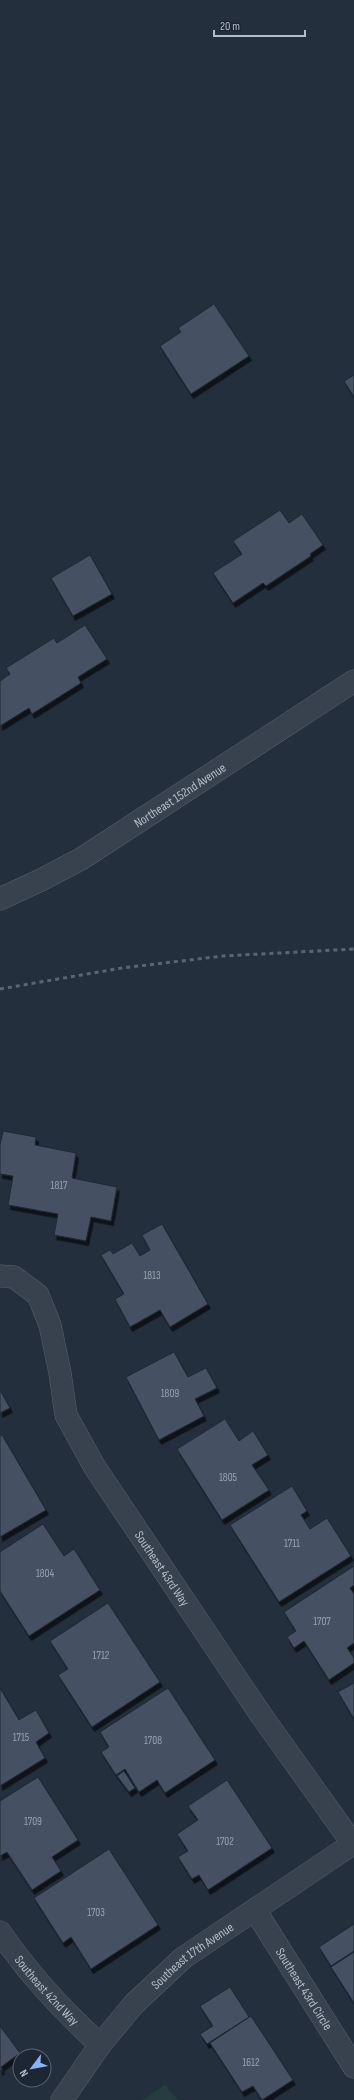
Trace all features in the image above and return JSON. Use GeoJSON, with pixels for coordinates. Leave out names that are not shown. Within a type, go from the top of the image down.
{"type":"FeatureCollection","features":[{"type":"Feature","properties":{"kind":"street","name":"Northeast 152nd Avenue"},"geometry":{"type":"LineString","coordinates":[[0,899],[81,859],[354,681]]}},
{"type":"Feature","properties":{"kind":"street","name":"Southeast 43rd Way"},"geometry":{"type":"LineString","coordinates":[[7,1276],[38,1295],[50,1325],[66,1415],[94,1466],[261,1715],[353,1844]]}},
{"type":"Feature","properties":{"kind":"street","name":"Southeast 17th Avenue"},"geometry":{"type":"LineString","coordinates":[[62,2100],[100,2045],[134,2004],[183,1958],[353,1844]]}},
{"type":"Feature","properties":{"kind":"street","name":"Southeast 43rd Circle"},"geometry":{"type":"LineString","coordinates":[[255,1910],[354,2067]]}},
{"type":"Feature","properties":{"kind":"street","name":"Southeast 42nd Way"},"geometry":{"type":"LineString","coordinates":[[0,1932],[17,1957],[53,2000],[100,2045]]}},
{"type":"Feature","properties":{"kind":"green space"},"geometry":{"type":"Polygon","coordinates":[[[165,2085],[178,2100],[143,2100],[165,2085]]]}},
{"type":"Feature","properties":{"kind":"building"},"geometry":{"type":"Polygon","coordinates":[[[214,304],[249,356],[191,394],[160,346],[181,332],[178,328],[214,304]]]}},
{"type":"Feature","properties":{"kind":"building"},"geometry":{"type":"Polygon","coordinates":[[[354,375],[354,397],[344,381],[354,375]]]}},
{"type":"Feature","properties":{"kind":"building"},"geometry":{"type":"Polygon","coordinates":[[[280,510],[289,523],[302,514],[323,545],[310,554],[311,556],[266,586],[263,583],[233,603],[213,573],[242,554],[233,541],[280,510]]]}},
{"type":"Feature","properties":{"kind":"building"},"geometry":{"type":"Polygon","coordinates":[[[90,555],[112,594],[73,616],[51,578],[90,555]]]}},
{"type":"Feature","properties":{"kind":"building"},"geometry":{"type":"Polygon","coordinates":[[[85,625],[107,659],[78,677],[81,683],[32,714],[29,708],[0,726],[0,681],[10,674],[6,668],[54,638],[57,643],[85,625]]]}},
{"type":"Feature","properties":{"kind":"building"},"geometry":{"type":"Polygon","coordinates":[[[3,1131],[36,1137],[35,1145],[76,1153],[72,1178],[117,1187],[111,1221],[91,1217],[86,1241],[54,1235],[58,1214],[8,1205],[13,1176],[0,1174],[0,1145],[3,1131]]]}},
{"type":"Feature","properties":{"kind":"building"},"geometry":{"type":"Polygon","coordinates":[[[162,1224],[208,1304],[170,1327],[160,1310],[130,1327],[115,1299],[124,1294],[101,1255],[110,1250],[113,1254],[132,1243],[140,1256],[150,1250],[142,1235],[162,1224]]]}},
{"type":"Feature","properties":{"kind":"building"},"geometry":{"type":"Polygon","coordinates":[[[174,1352],[188,1377],[206,1368],[217,1388],[195,1399],[204,1416],[159,1440],[126,1377],[174,1352]]]}},
{"type":"Feature","properties":{"kind":"building"},"geometry":{"type":"Polygon","coordinates":[[[0,1390],[10,1408],[0,1413],[0,1390]]]}},
{"type":"Feature","properties":{"kind":"building"},"geometry":{"type":"Polygon","coordinates":[[[225,1419],[239,1441],[253,1431],[268,1455],[252,1465],[269,1490],[222,1520],[177,1449],[225,1419]]]}},
{"type":"Feature","properties":{"kind":"building"},"geometry":{"type":"Polygon","coordinates":[[[2,1435],[46,1510],[0,1537],[0,1436],[2,1435]]]}},
{"type":"Feature","properties":{"kind":"building"},"geometry":{"type":"Polygon","coordinates":[[[292,1486],[307,1511],[301,1515],[310,1529],[327,1518],[351,1556],[279,1602],[230,1525],[292,1486]]]}},
{"type":"Feature","properties":{"kind":"building"},"geometry":{"type":"Polygon","coordinates":[[[43,1524],[64,1556],[74,1549],[100,1590],[29,1636],[0,1591],[0,1552],[43,1524]]]}},
{"type":"Feature","properties":{"kind":"building"},"geometry":{"type":"Polygon","coordinates":[[[354,1566],[354,1585],[350,1588],[354,1594],[354,1643],[347,1648],[354,1658],[354,1663],[329,1680],[304,1641],[294,1648],[287,1637],[296,1631],[284,1612],[354,1566]]]}},
{"type":"Feature","properties":{"kind":"building"},"geometry":{"type":"Polygon","coordinates":[[[108,1603],[160,1682],[92,1727],[58,1675],[68,1669],[50,1641],[108,1603]]]}},
{"type":"Feature","properties":{"kind":"building"},"geometry":{"type":"Polygon","coordinates":[[[354,1683],[354,1719],[338,1692],[354,1683]]]}},
{"type":"Feature","properties":{"kind":"building"},"geometry":{"type":"Polygon","coordinates":[[[0,1688],[19,1720],[36,1710],[49,1733],[36,1742],[45,1758],[0,1786],[0,1688]]]}},
{"type":"Feature","properties":{"kind":"building"},"geometry":{"type":"Polygon","coordinates":[[[168,1688],[215,1760],[165,1793],[157,1780],[139,1792],[125,1769],[116,1775],[101,1752],[109,1747],[100,1732],[168,1688]]]}},
{"type":"Feature","properties":{"kind":"building"},"geometry":{"type":"Polygon","coordinates":[[[124,1771],[135,1788],[129,1792],[117,1776],[124,1771]]]}},
{"type":"Feature","properties":{"kind":"building"},"geometry":{"type":"Polygon","coordinates":[[[38,1777],[78,1840],[52,1857],[61,1871],[32,1890],[7,1852],[0,1856],[0,1801],[38,1777]]]}},
{"type":"Feature","properties":{"kind":"building"},"geometry":{"type":"Polygon","coordinates":[[[227,1780],[272,1848],[208,1890],[199,1875],[192,1879],[178,1857],[188,1851],[177,1834],[198,1820],[188,1806],[227,1780]]]}},
{"type":"Feature","properties":{"kind":"building"},"geometry":{"type":"Polygon","coordinates":[[[109,1849],[158,1925],[91,1969],[71,1937],[63,1943],[34,1898],[109,1849]]]}},
{"type":"Feature","properties":{"kind":"building"},"geometry":{"type":"Polygon","coordinates":[[[354,1924],[354,1951],[331,1966],[319,1947],[354,1924]]]}},
{"type":"Feature","properties":{"kind":"building"},"geometry":{"type":"Polygon","coordinates":[[[354,1952],[354,2003],[331,1967],[354,1952]]]}},
{"type":"Feature","properties":{"kind":"building"},"geometry":{"type":"Polygon","coordinates":[[[230,1987],[249,2017],[207,2044],[200,2034],[213,2026],[200,2006],[230,1987]]]}},
{"type":"Feature","properties":{"kind":"building"},"geometry":{"type":"Polygon","coordinates":[[[251,2016],[293,2080],[262,2100],[253,2086],[242,2092],[210,2043],[251,2016]]]}},
{"type":"Feature","properties":{"kind":"building"},"geometry":{"type":"Polygon","coordinates":[[[0,2026],[16,2048],[12,2048],[12,2059],[1,2067],[2,2070],[0,2071],[0,2026]]]}},
{"type":"Feature","properties":{"kind":"railway"},"geometry":{"type":"LineString","coordinates":[[0,989],[122,968],[223,956],[354,949]]}}]}
